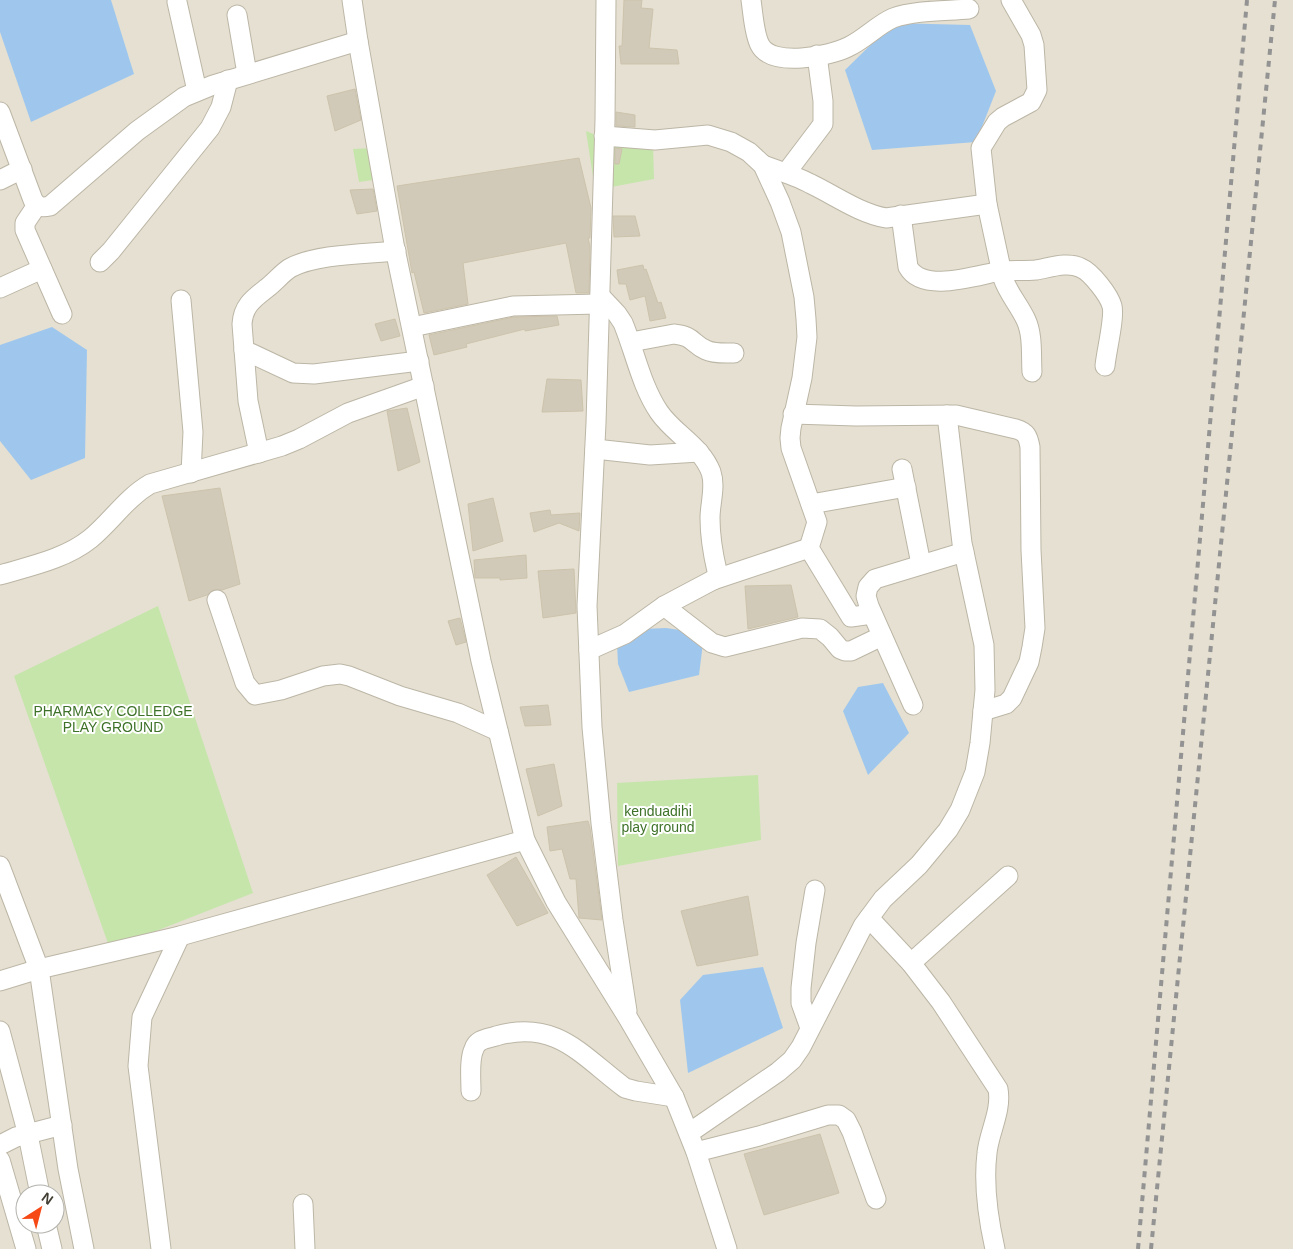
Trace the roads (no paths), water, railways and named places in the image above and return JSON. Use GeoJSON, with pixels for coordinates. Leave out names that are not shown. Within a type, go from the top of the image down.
{"type":"FeatureCollection","features":[{"type":"Feature","properties":{"kind":"street"},"geometry":{"type":"LineString","coordinates":[[352,0],[396,252],[481,661],[525,840],[556,902],[628,1018],[674,1098],[696,1152],[727,1249]]}},
{"type":"Feature","properties":{"kind":"street"},"geometry":{"type":"LineString","coordinates":[[606,0],[600,300],[587,606],[592,726],[601,823],[628,1018]]}},
{"type":"Feature","properties":{"kind":"street"},"geometry":{"type":"LineString","coordinates":[[751,0],[758,43],[762,49],[773,55],[792,60],[847,48],[884,22],[895,18],[909,14],[969,8]]}},
{"type":"Feature","properties":{"kind":"street"},"geometry":{"type":"LineString","coordinates":[[1011,0],[1031,35],[1035,53],[1037,90],[1032,102],[997,122],[984,141],[981,148],[981,156],[987,204],[1006,287],[1026,320],[1029,330],[1032,372]]}},
{"type":"Feature","properties":{"kind":"street"},"geometry":{"type":"LineString","coordinates":[[177,2],[197,91]]}},
{"type":"Feature","properties":{"kind":"street"},"geometry":{"type":"LineString","coordinates":[[237,15],[247,74]]}},
{"type":"Feature","properties":{"kind":"street"},"geometry":{"type":"LineString","coordinates":[[0,112],[33,200],[42,208],[50,206],[137,131],[184,97],[228,80],[358,41]]}},
{"type":"Feature","properties":{"kind":"street"},"geometry":{"type":"LineString","coordinates":[[786,173],[823,124],[823,101],[817,55]]}},
{"type":"Feature","properties":{"kind":"street"},"geometry":{"type":"LineString","coordinates":[[100,262],[111,251],[210,128],[221,107],[228,80]]}},
{"type":"Feature","properties":{"kind":"street"},"geometry":{"type":"LineString","coordinates":[[604,136],[655,140],[708,135],[731,142],[749,152],[763,166],[780,202],[791,232],[805,304],[807,337],[802,378],[793,414],[790,438],[791,448],[817,522],[809,548],[851,617],[872,614]]}},
{"type":"Feature","properties":{"kind":"street"},"geometry":{"type":"LineString","coordinates":[[763,166],[811,183],[865,212],[886,218],[987,204]]}},
{"type":"Feature","properties":{"kind":"street"},"geometry":{"type":"LineString","coordinates":[[0,180],[22,169]]}},
{"type":"Feature","properties":{"kind":"street"},"geometry":{"type":"LineString","coordinates":[[37,205],[25,223],[24,230],[62,314]]}},
{"type":"Feature","properties":{"kind":"street"},"geometry":{"type":"LineString","coordinates":[[901,216],[908,267],[912,274],[928,280],[946,281],[1002,271],[1035,270],[1065,266],[1081,268],[1105,291],[1113,307],[1104,366]]}},
{"type":"Feature","properties":{"kind":"street"},"geometry":{"type":"LineString","coordinates":[[259,453],[248,401],[242,314],[247,306],[252,299],[276,282],[288,269],[314,259],[396,252]]}},
{"type":"Feature","properties":{"kind":"street"},"geometry":{"type":"LineString","coordinates":[[2,281],[42,269]]}},
{"type":"Feature","properties":{"kind":"street"},"geometry":{"type":"LineString","coordinates":[[181,300],[193,432],[191,472]]}},
{"type":"Feature","properties":{"kind":"street"},"geometry":{"type":"LineString","coordinates":[[412,327],[513,306],[600,300],[617,314],[631,342],[644,383],[658,410],[664,419],[699,452],[711,473],[713,484],[710,518],[711,537],[717,571],[717,576],[713,580]]}},
{"type":"Feature","properties":{"kind":"street"},"geometry":{"type":"LineString","coordinates":[[631,342],[674,334],[694,340],[706,350],[734,353]]}},
{"type":"Feature","properties":{"kind":"street"},"geometry":{"type":"LineString","coordinates":[[244,350],[293,373],[323,373],[419,360]]}},
{"type":"Feature","properties":{"kind":"street"},"geometry":{"type":"LineString","coordinates":[[0,575],[36,565],[75,549],[106,526],[140,490],[150,484],[259,453],[300,439],[348,413],[424,386]]}},
{"type":"Feature","properties":{"kind":"street"},"geometry":{"type":"LineString","coordinates":[[793,414],[856,416],[956,415],[1024,431],[1030,446],[1031,550],[1035,628],[1029,662],[1012,698],[1006,704],[983,711]]}},
{"type":"Feature","properties":{"kind":"street"},"geometry":{"type":"LineString","coordinates":[[689,1133],[778,1072],[792,1060],[801,1047],[847,955],[869,918],[883,898],[919,866],[948,830],[960,810],[975,772],[983,711],[984,645],[964,552],[947,415]]}},
{"type":"Feature","properties":{"kind":"street"},"geometry":{"type":"LineString","coordinates":[[595,450],[650,455],[699,452]]}},
{"type":"Feature","properties":{"kind":"street"},"geometry":{"type":"LineString","coordinates":[[811,504],[904,478],[921,564]]}},
{"type":"Feature","properties":{"kind":"street"},"geometry":{"type":"LineString","coordinates":[[589,650],[624,634],[664,606],[713,580],[809,548]]}},
{"type":"Feature","properties":{"kind":"street"},"geometry":{"type":"LineString","coordinates":[[913,704],[872,614],[866,596],[868,587],[875,579],[964,552]]}},
{"type":"Feature","properties":{"kind":"street"},"geometry":{"type":"LineString","coordinates":[[217,600],[245,683],[255,695],[276,691],[331,674],[340,674],[350,676],[400,696],[458,712],[498,731]]}},
{"type":"Feature","properties":{"kind":"street"},"geometry":{"type":"LineString","coordinates":[[664,606],[712,642],[725,647],[802,628],[820,629],[840,649],[845,651],[852,651],[882,636]]}},
{"type":"Feature","properties":{"kind":"street"},"geometry":{"type":"LineString","coordinates":[[0,981],[39,969],[180,936],[525,840]]}},
{"type":"Feature","properties":{"kind":"street"},"geometry":{"type":"LineString","coordinates":[[0,866],[39,969],[68,1169],[84,1249]]}},
{"type":"Feature","properties":{"kind":"street"},"geometry":{"type":"LineString","coordinates":[[911,963],[1008,876]]}},
{"type":"Feature","properties":{"kind":"street"},"geometry":{"type":"LineString","coordinates":[[810,1028],[801,1003],[801,988],[806,943],[816,890]]}},
{"type":"Feature","properties":{"kind":"street"},"geometry":{"type":"LineString","coordinates":[[869,918],[911,963],[941,1002],[998,1089],[1000,1100],[987,1152],[986,1174],[987,1214],[995,1249]]}},
{"type":"Feature","properties":{"kind":"street"},"geometry":{"type":"LineString","coordinates":[[161,1249],[138,1066],[139,1045],[142,1017],[180,936]]}},
{"type":"Feature","properties":{"kind":"street"},"geometry":{"type":"LineString","coordinates":[[0,1031],[28,1135],[38,1184]]}},
{"type":"Feature","properties":{"kind":"street"},"geometry":{"type":"LineString","coordinates":[[471,1091],[472,1051],[480,1040],[522,1031],[538,1032],[564,1041],[625,1088],[636,1092],[674,1098]]}},
{"type":"Feature","properties":{"kind":"street"},"geometry":{"type":"LineString","coordinates":[[696,1152],[759,1136],[828,1114],[839,1115],[846,1120],[852,1132],[876,1199]]}},
{"type":"Feature","properties":{"kind":"street"},"geometry":{"type":"LineString","coordinates":[[0,1145],[16,1138],[62,1126]]}},
{"type":"Feature","properties":{"kind":"street"},"geometry":{"type":"LineString","coordinates":[[0,1160],[26,1249]]}},
{"type":"Feature","properties":{"kind":"street"},"geometry":{"type":"LineString","coordinates":[[303,1204],[306,1249]]}},
{"type":"Feature","properties":{"kind":"street"},"geometry":{"type":"LineString","coordinates":[[48,1234],[52,1249]]}},
{"type":"Feature","properties":{"kind":"water"},"geometry":{"type":"Polygon","coordinates":[[[0,0],[111,0],[134,74],[31,122],[0,32],[0,0]]]}},
{"type":"Feature","properties":{"kind":"water"},"geometry":{"type":"Polygon","coordinates":[[[893,23],[970,25],[996,91],[976,142],[872,150],[845,70],[893,23]]]}},
{"type":"Feature","properties":{"kind":"water"},"geometry":{"type":"Polygon","coordinates":[[[52,327],[87,350],[85,458],[31,480],[0,441],[0,345],[52,327]]]}},
{"type":"Feature","properties":{"kind":"water"},"geometry":{"type":"Polygon","coordinates":[[[666,628],[687,631],[703,643],[699,675],[629,692],[618,664],[617,644],[643,629],[666,628]]]}},
{"type":"Feature","properties":{"kind":"water"},"geometry":{"type":"Polygon","coordinates":[[[883,683],[909,733],[868,775],[843,711],[858,687],[883,683]]]}},
{"type":"Feature","properties":{"kind":"water"},"geometry":{"type":"Polygon","coordinates":[[[763,967],[783,1028],[688,1073],[680,1000],[703,975],[763,967]]]}},
{"type":"Feature","properties":{"kind":"railway"},"geometry":{"type":"LineString","coordinates":[[1138,1249],[1247,0]]}},
{"type":"Feature","properties":{"kind":"railway"},"geometry":{"type":"LineString","coordinates":[[1151,1249],[1275,0]]}},
{"type":"Feature","properties":{"kind":"park label","name":"PHARMACY COLLEDGE PLAY GROUND"},"geometry":{"type":"Point","coordinates":[113,720]}},
{"type":"Feature","properties":{"kind":"park label","name":"kenduadihi play ground"},"geometry":{"type":"Point","coordinates":[658,820]}}]}
